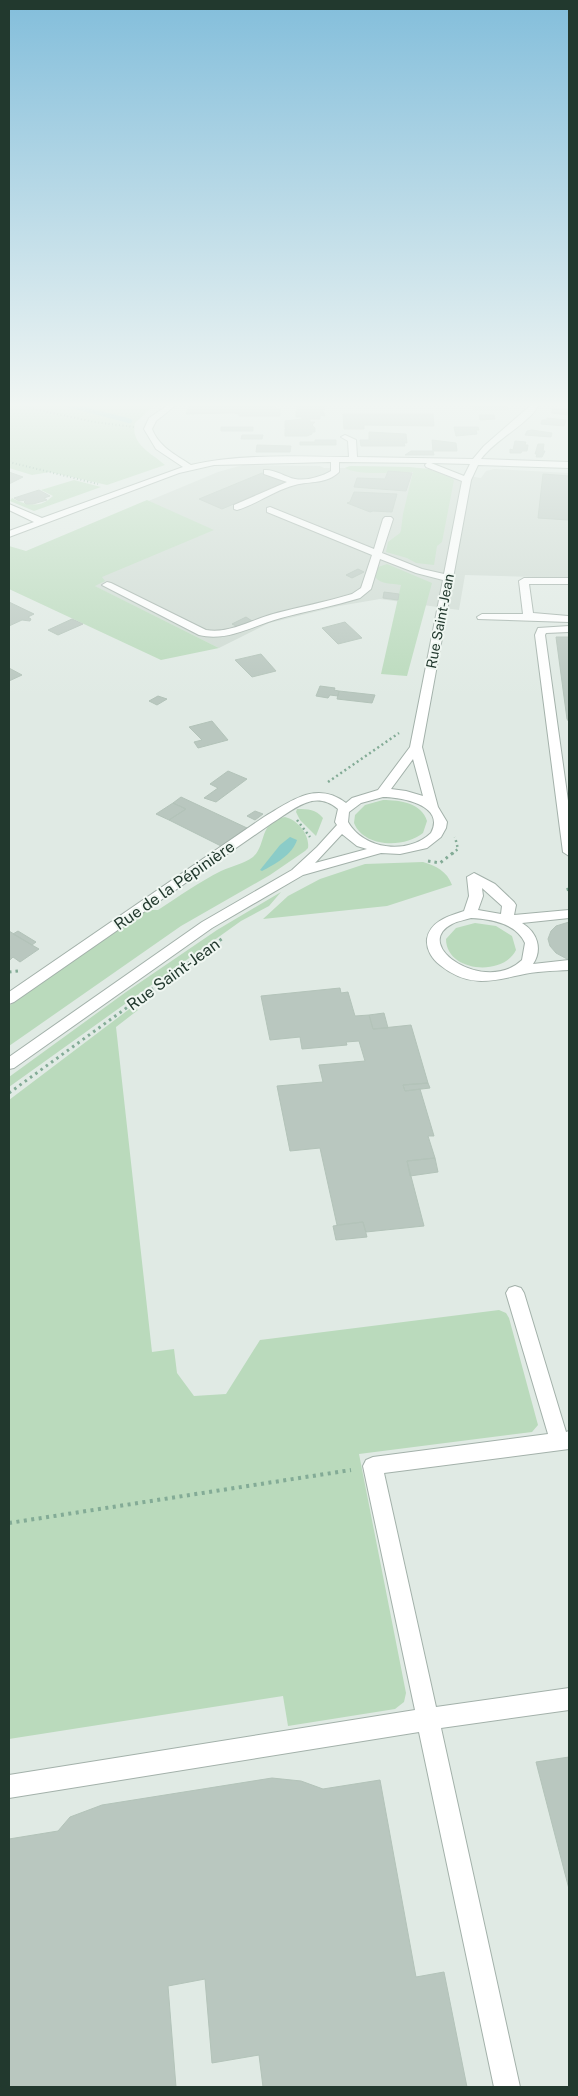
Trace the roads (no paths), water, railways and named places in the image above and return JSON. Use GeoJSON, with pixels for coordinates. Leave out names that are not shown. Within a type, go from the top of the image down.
{"type":"FeatureCollection","features":[{"type":"Feature","properties":{"kind":"street"},"geometry":{"type":"LineString","coordinates":[[9,534],[90,503]]}},
{"type":"Feature","properties":{"kind":"street"},"geometry":{"type":"LineString","coordinates":[[237,507],[247,503]]}},
{"type":"Feature","properties":{"kind":"street","name":"Rue Saint-Jean"},"geometry":{"type":"LineString","coordinates":[[432,806],[416,747],[463,503]]}},
{"type":"Feature","properties":{"kind":"street"},"geometry":{"type":"LineString","coordinates":[[9,507],[40,521]]}},
{"type":"Feature","properties":{"kind":"street"},"geometry":{"type":"LineString","coordinates":[[270,510],[419,571],[448,578]]}},
{"type":"Feature","properties":{"kind":"street"},"geometry":{"type":"LineString","coordinates":[[107,585],[203,633],[217,636],[231,633],[263,619],[356,596],[369,585],[388,519]]}},
{"type":"Feature","properties":{"kind":"street"},"geometry":{"type":"LineString","coordinates":[[533,617],[528,615],[524,581],[568,581],[569,592]]}},
{"type":"Feature","properties":{"kind":"street"},"geometry":{"type":"LineString","coordinates":[[482,617],[569,619]]}},
{"type":"Feature","properties":{"kind":"street"},"geometry":{"type":"LineString","coordinates":[[569,630],[542,630],[540,635],[569,852]]}},
{"type":"Feature","properties":{"kind":"street","name":"Rue Saint-Jean"},"geometry":{"type":"LineString","coordinates":[[382,793],[416,747]]}},
{"type":"Feature","properties":{"kind":"street"},"geometry":{"type":"LineString","coordinates":[[382,793],[418,798],[432,806],[441,821],[440,829],[435,836],[417,847],[393,851],[380,850],[355,842],[342,827],[340,817],[345,808],[354,801],[367,795],[382,793]]}},
{"type":"Feature","properties":{"kind":"street","name":"Rue de la Pépinière"},"geometry":{"type":"LineString","coordinates":[[9,999],[268,820],[304,800],[319,796],[329,797],[345,808]]}},
{"type":"Feature","properties":{"kind":"street","name":"Rue Saint-Jean"},"geometry":{"type":"LineString","coordinates":[[9,1064],[206,925],[297,873],[322,850],[342,827]]}},
{"type":"Feature","properties":{"kind":"street","name":"Rue Saint-Jean"},"geometry":{"type":"LineString","coordinates":[[297,873],[380,850]]}},
{"type":"Feature","properties":{"kind":"street"},"geometry":{"type":"LineString","coordinates":[[470,914],[476,896],[474,877],[490,887],[509,905],[507,920]]}},
{"type":"Feature","properties":{"kind":"street"},"geometry":{"type":"LineString","coordinates":[[518,970],[526,964],[532,948],[530,940],[517,925],[507,920],[495,916],[470,914],[448,920],[434,933],[432,941],[438,958],[451,968],[468,975],[495,977],[518,970],[569,965]]}},
{"type":"Feature","properties":{"kind":"street"},"geometry":{"type":"LineString","coordinates":[[507,920],[569,914]]}},
{"type":"Feature","properties":{"kind":"street"},"geometry":{"type":"LineString","coordinates":[[506,2087],[373,1466],[564,1441],[515,1293]]}},
{"type":"Feature","properties":{"kind":"street"},"geometry":{"type":"LineString","coordinates":[[9,1786],[428,1719],[569,1699]]}},
{"type":"Feature","properties":{"kind":"water"},"geometry":{"type":"Polygon","coordinates":[[[290,837],[297,840],[292,850],[277,862],[262,871],[260,870],[280,845],[290,837]]]}}]}
